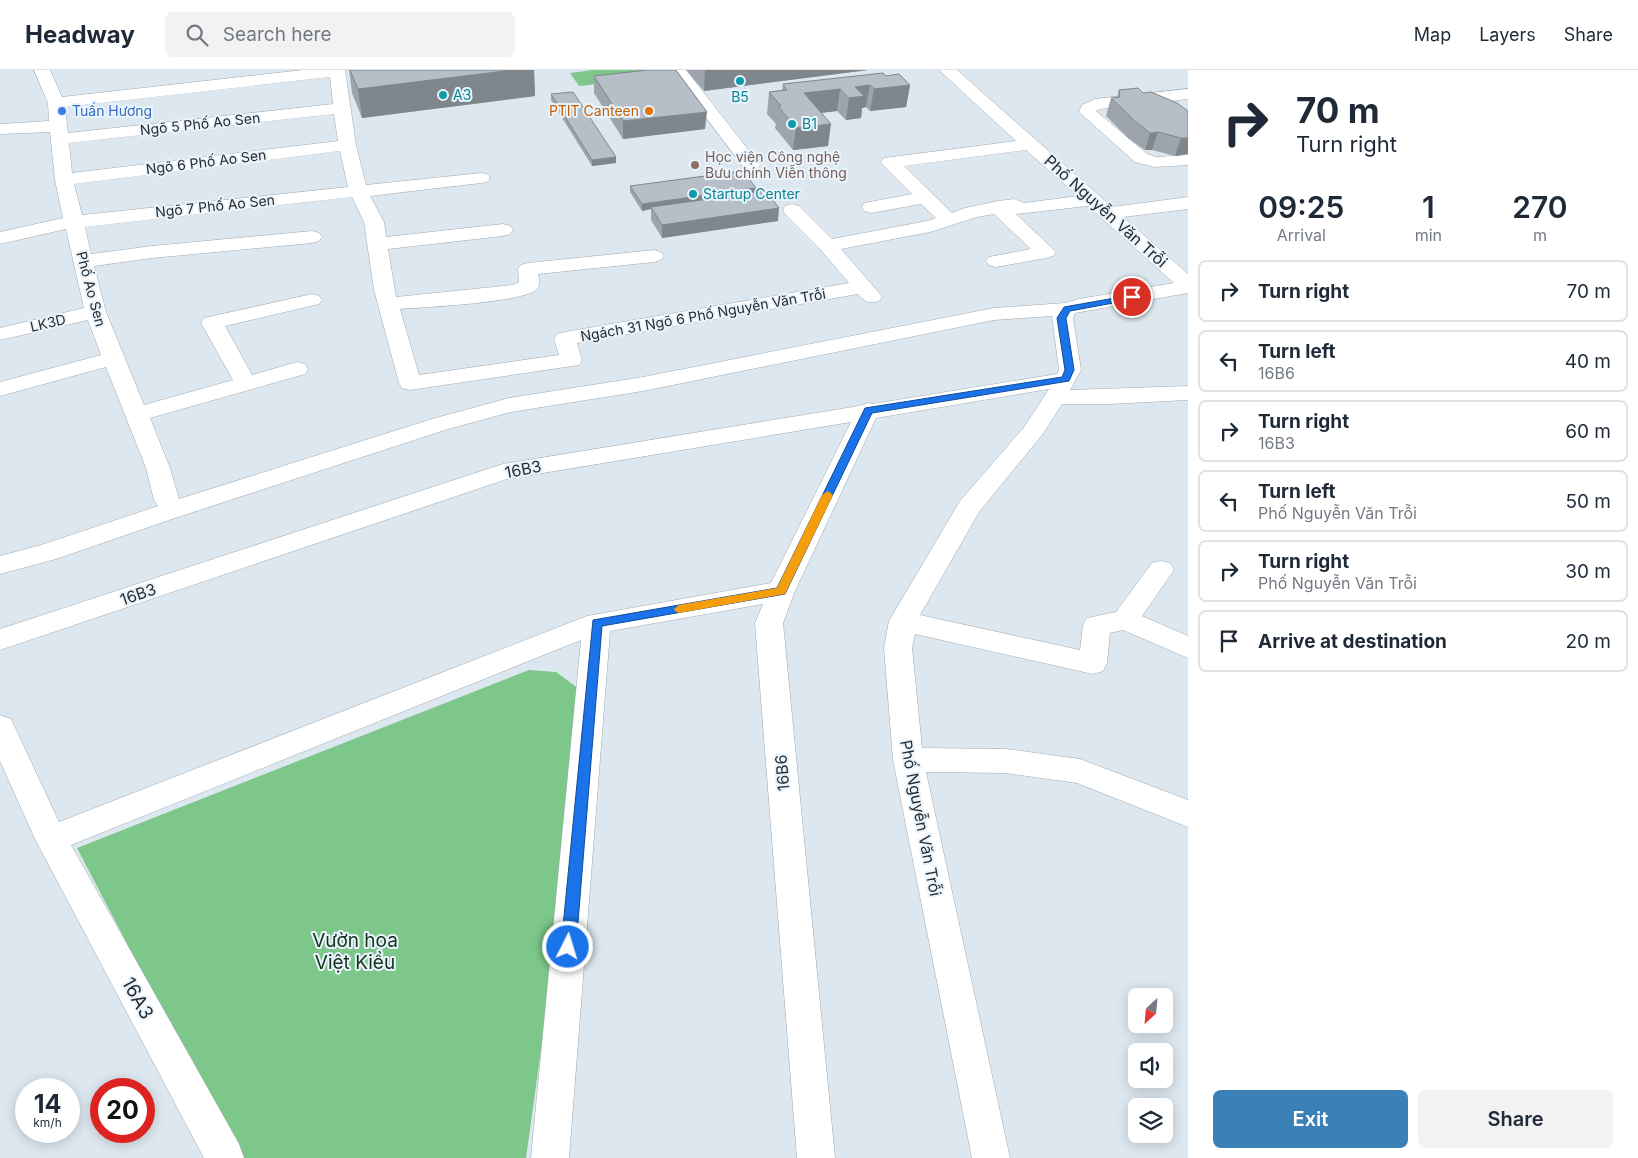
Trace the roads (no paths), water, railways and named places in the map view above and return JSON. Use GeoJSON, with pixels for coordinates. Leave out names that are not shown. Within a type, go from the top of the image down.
{"type":"FeatureCollection","features":[{"type":"Feature","properties":{"kind":"street","name":"Phố Ao Sen"},"geometry":{"type":"LineString","coordinates":[[45,70],[56,103],[64,180],[95,312],[158,468],[167,500]]}},
{"type":"Feature","properties":{"kind":"street"},"geometry":{"type":"LineString","coordinates":[[678,70],[751,165]]}},
{"type":"Feature","properties":{"kind":"street","name":"Phố Nguyễn Văn Trỗi"},"geometry":{"type":"LineString","coordinates":[[948,70],[1099,207],[1187,283],[1183,288],[1167,292],[1079,305],[1067,309],[1062,318],[1070,370],[1034,430],[969,507],[903,621],[898,648],[908,760],[991,1158]]}},
{"type":"Feature","properties":{"kind":"street"},"geometry":{"type":"LineString","coordinates":[[56,103],[337,71],[347,145],[358,191],[374,222],[388,304],[518,291],[528,285],[528,269],[654,256]]}},
{"type":"Feature","properties":{"kind":"street"},"geometry":{"type":"LineString","coordinates":[[1188,94],[1095,104],[1087,112],[1141,158],[1155,162],[1171,163],[1188,160]]}},
{"type":"Feature","properties":{"kind":"street"},"geometry":{"type":"LineString","coordinates":[[1155,98],[1175,114]]}},
{"type":"Feature","properties":{"kind":"street","name":"Ngõ 5 Phố Ao Sen"},"geometry":{"type":"LineString","coordinates":[[0,129],[59,133],[341,108]]}},
{"type":"Feature","properties":{"kind":"street"},"geometry":{"type":"LineString","coordinates":[[949,221],[890,162],[1031,144]]}},
{"type":"Feature","properties":{"kind":"street","name":"Ngõ 6 Phố Ao Sen"},"geometry":{"type":"LineString","coordinates":[[64,180],[347,145]]}},
{"type":"Feature","properties":{"kind":"street","name":"Ngõ 7 Phố Ao Sen"},"geometry":{"type":"LineString","coordinates":[[0,238],[73,222],[481,178]]}},
{"type":"Feature","properties":{"kind":"street"},"geometry":{"type":"LineString","coordinates":[[871,207],[926,197]]}},
{"type":"Feature","properties":{"kind":"street"},"geometry":{"type":"LineString","coordinates":[[792,210],[828,246],[949,221],[972,212],[1014,205],[1020,210],[1188,203]]}},
{"type":"Feature","properties":{"kind":"street"},"geometry":{"type":"LineString","coordinates":[[996,261],[1046,252],[998,207]]}},
{"type":"Feature","properties":{"kind":"street"},"geometry":{"type":"LineString","coordinates":[[377,244],[503,230]]}},
{"type":"Feature","properties":{"kind":"street"},"geometry":{"type":"LineString","coordinates":[[83,261],[152,252],[312,237]]}},
{"type":"Feature","properties":{"kind":"street","name":"Ngách 31 Ngõ 6 Phố Nguyễn Văn Trỗi"},"geometry":{"type":"LineString","coordinates":[[388,304],[410,383],[571,360],[565,339],[868,292],[828,246]]}},
{"type":"Feature","properties":{"kind":"street"},"geometry":{"type":"LineString","coordinates":[[246,383],[212,323],[312,300]]}},
{"type":"Feature","properties":{"kind":"street"},"geometry":{"type":"LineString","coordinates":[[0,565],[47,553],[163,513],[440,424],[509,405],[643,384],[994,314],[1067,309]]}},
{"type":"Feature","properties":{"kind":"street","name":"LK3D"},"geometry":{"type":"LineString","coordinates":[[0,334],[95,312]]}},
{"type":"Feature","properties":{"kind":"street"},"geometry":{"type":"LineString","coordinates":[[0,389],[114,358]]}},
{"type":"Feature","properties":{"kind":"street"},"geometry":{"type":"LineString","coordinates":[[136,415],[297,369]]}},
{"type":"Feature","properties":{"kind":"street","name":"16B3"},"geometry":{"type":"LineString","coordinates":[[0,640],[503,472],[868,410],[1060,388],[1109,398],[1188,393]]}},
{"type":"Feature","properties":{"kind":"street","name":"16B6"},"geometry":{"type":"LineString","coordinates":[[816,1158],[769,623],[781,591],[868,410]]}},
{"type":"Feature","properties":{"kind":"street"},"geometry":{"type":"LineString","coordinates":[[1125,620],[1161,570]]}},
{"type":"Feature","properties":{"kind":"street"},"geometry":{"type":"LineString","coordinates":[[51,838],[597,623],[781,591]]}},
{"type":"Feature","properties":{"kind":"street"},"geometry":{"type":"LineString","coordinates":[[903,621],[1092,663],[1097,625],[1125,620],[1188,648]]}},
{"type":"Feature","properties":{"kind":"street"},"geometry":{"type":"LineString","coordinates":[[550,1158],[597,623]]}},
{"type":"Feature","properties":{"kind":"street","name":"16A3"},"geometry":{"type":"LineString","coordinates":[[0,727],[51,838],[225,1158]]}},
{"type":"Feature","properties":{"kind":"street"},"geometry":{"type":"LineString","coordinates":[[908,760],[1006,761],[1080,771],[1188,814]]}},
{"type":"Feature","properties":{"kind":"place","name":"B5"},"geometry":{"type":"Point","coordinates":[740,81]}},
{"type":"Feature","properties":{"kind":"place","name":"A3"},"geometry":{"type":"Point","coordinates":[443,95]}},
{"type":"Feature","properties":{"kind":"place","name":"Tuấn Hương"},"geometry":{"type":"Point","coordinates":[62,111]}},
{"type":"Feature","properties":{"kind":"place","name":"PTIT Canteen"},"geometry":{"type":"Point","coordinates":[649,111]}},
{"type":"Feature","properties":{"kind":"place","name":"B1"},"geometry":{"type":"Point","coordinates":[792,124]}},
{"type":"Feature","properties":{"kind":"place","name":"Học viện Công nghệ Bưu chính Viễn thông"},"geometry":{"type":"Point","coordinates":[695,165]}},
{"type":"Feature","properties":{"kind":"place","name":"Startup Center"},"geometry":{"type":"Point","coordinates":[693,194]}},
{"type":"Feature","properties":{"kind":"park label","name":"Vườn hoa Việt Kiều"},"geometry":{"type":"Point","coordinates":[355,951]}}]}
